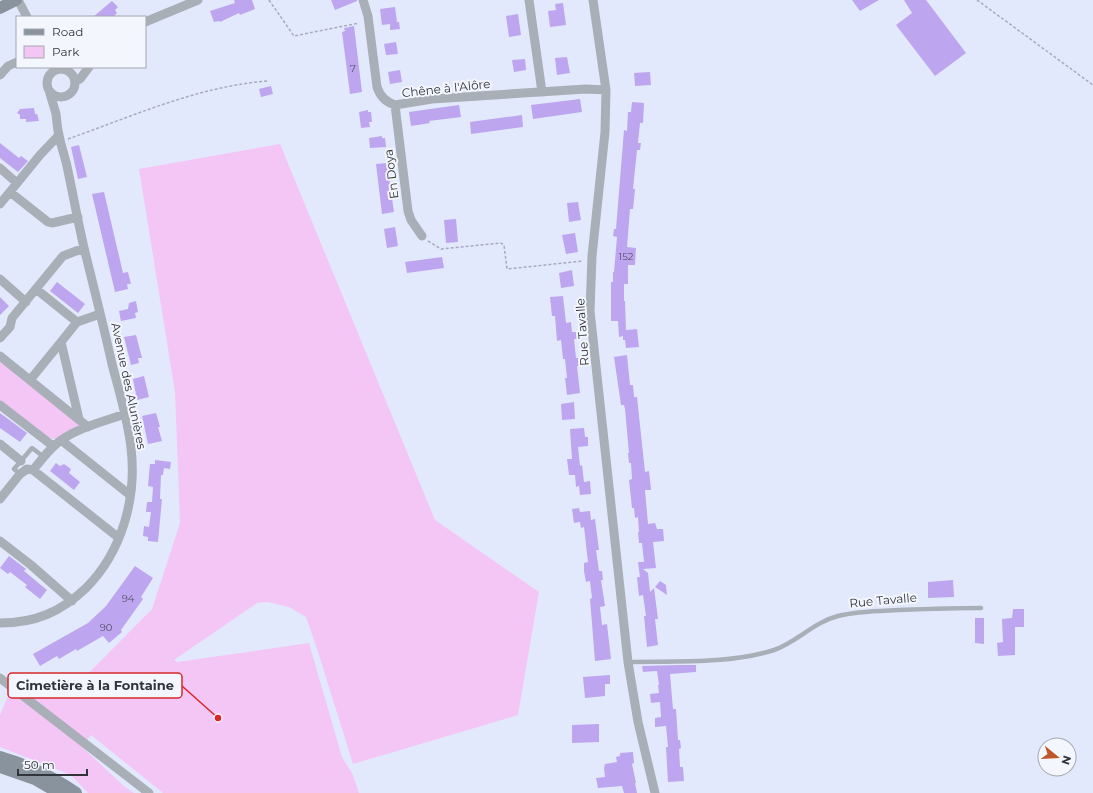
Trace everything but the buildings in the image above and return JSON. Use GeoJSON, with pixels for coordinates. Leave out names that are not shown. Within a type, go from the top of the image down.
{"type":"FeatureCollection","features":[{"type":"Feature","properties":{"kind":"main road"},"geometry":{"type":"LineString","coordinates":[[0,757],[38,770],[61,782],[76,793]]}},
{"type":"Feature","properties":{"kind":"main road"},"geometry":{"type":"LineString","coordinates":[[0,767],[36,779],[59,793]]}},
{"type":"Feature","properties":{"kind":"street"},"geometry":{"type":"LineString","coordinates":[[146,22],[198,0]]}},
{"type":"Feature","properties":{"kind":"street","name":"Chêne à l'Alôre"},"geometry":{"type":"LineString","coordinates":[[363,0],[369,21],[377,87],[382,97],[395,105],[432,99],[542,92],[606,90]]}},
{"type":"Feature","properties":{"kind":"street"},"geometry":{"type":"LineString","coordinates":[[529,0],[542,92]]}},
{"type":"Feature","properties":{"kind":"street","name":"Rue Tavalle"},"geometry":{"type":"LineString","coordinates":[[593,0],[606,90],[605,132],[592,260],[590,311],[628,662],[638,722],[655,793]]}},
{"type":"Feature","properties":{"kind":"street"},"geometry":{"type":"LineString","coordinates":[[11,3],[25,16]]}},
{"type":"Feature","properties":{"kind":"street"},"geometry":{"type":"LineString","coordinates":[[0,75],[8,66],[16,62]]}},
{"type":"Feature","properties":{"kind":"street","name":"Avenue des Alunières"},"geometry":{"type":"LineString","coordinates":[[0,623],[44,616],[72,601],[100,572],[114,550],[126,516],[130,495],[132,460],[125,414],[84,248],[68,169],[55,112],[47,85],[49,76],[46,68]]}},
{"type":"Feature","properties":{"kind":"street"},"geometry":{"type":"LineString","coordinates":[[74,81],[80,79],[88,68]]}},
{"type":"Feature","properties":{"kind":"street"},"geometry":{"type":"LineString","coordinates":[[49,76],[54,71],[59,69],[69,72],[74,81],[72,92],[55,112]]}},
{"type":"Feature","properties":{"kind":"street"},"geometry":{"type":"LineString","coordinates":[[49,90],[57,96],[62,97],[68,95]]}},
{"type":"Feature","properties":{"kind":"street","name":"En Doya"},"geometry":{"type":"LineString","coordinates":[[395,105],[408,211],[411,220],[422,236]]}},
{"type":"Feature","properties":{"kind":"street"},"geometry":{"type":"LineString","coordinates":[[0,204],[17,183],[60,138]]}},
{"type":"Feature","properties":{"kind":"street"},"geometry":{"type":"LineString","coordinates":[[0,168],[17,183]]}},
{"type":"Feature","properties":{"kind":"street"},"geometry":{"type":"LineString","coordinates":[[10,192],[48,222],[52,223],[78,217]]}},
{"type":"Feature","properties":{"kind":"street"},"geometry":{"type":"LineString","coordinates":[[0,337],[10,327],[12,318],[63,256],[84,248]]}},
{"type":"Feature","properties":{"kind":"street"},"geometry":{"type":"LineString","coordinates":[[0,279],[26,302]]}},
{"type":"Feature","properties":{"kind":"street"},"geometry":{"type":"LineString","coordinates":[[36,289],[77,322]]}},
{"type":"Feature","properties":{"kind":"street"},"geometry":{"type":"LineString","coordinates":[[30,380],[77,322],[100,314]]}},
{"type":"Feature","properties":{"kind":"street"},"geometry":{"type":"LineString","coordinates":[[61,342],[79,419]]}},
{"type":"Feature","properties":{"kind":"street"},"geometry":{"type":"LineString","coordinates":[[0,356],[88,427]]}},
{"type":"Feature","properties":{"kind":"street"},"geometry":{"type":"LineString","coordinates":[[0,404],[53,446]]}},
{"type":"Feature","properties":{"kind":"street"},"geometry":{"type":"LineString","coordinates":[[33,470],[53,446],[61,440],[88,427],[125,414]]}},
{"type":"Feature","properties":{"kind":"street"},"geometry":{"type":"LineString","coordinates":[[61,440],[130,495]]}},
{"type":"Feature","properties":{"kind":"street"},"geometry":{"type":"LineString","coordinates":[[0,444],[21,461]]}},
{"type":"Feature","properties":{"kind":"street"},"geometry":{"type":"LineString","coordinates":[[0,499],[20,474],[28,469],[33,470],[119,538]]}},
{"type":"Feature","properties":{"kind":"street"},"geometry":{"type":"LineString","coordinates":[[0,482],[8,489]]}},
{"type":"Feature","properties":{"kind":"street"},"geometry":{"type":"LineString","coordinates":[[0,541],[31,565],[72,601]]}},
{"type":"Feature","properties":{"kind":"street"},"geometry":{"type":"LineString","coordinates":[[0,678],[149,793]]}},
{"type":"Feature","properties":{"kind":"lane"},"geometry":{"type":"LineString","coordinates":[[20,474],[14,469],[32,448],[44,457]]}},
{"type":"Feature","properties":{"kind":"lane","name":"Rue Tavalle"},"geometry":{"type":"LineString","coordinates":[[628,662],[745,658],[774,650],[797,639],[822,622],[838,616],[867,611],[981,608]]}},
{"type":"Feature","properties":{"kind":"path"},"geometry":{"type":"LineString","coordinates":[[269,0],[294,36],[369,21]]}},
{"type":"Feature","properties":{"kind":"path"},"geometry":{"type":"LineString","coordinates":[[977,0],[1093,85]]}},
{"type":"Feature","properties":{"kind":"path"},"geometry":{"type":"LineString","coordinates":[[60,138],[168,102],[246,83],[268,82]]}},
{"type":"Feature","properties":{"kind":"path"},"geometry":{"type":"LineString","coordinates":[[422,236],[433,245],[441,249],[501,243],[504,245],[507,269],[592,260]]}},
{"type":"Feature","properties":{"kind":"green space"},"geometry":{"type":"Polygon","coordinates":[[[280,144],[435,520],[539,592],[518,715],[353,764],[306,617],[289,607],[268,602],[257,603],[174,660],[177,662],[309,643],[342,757],[353,775],[359,793],[163,793],[91,735],[82,747],[125,787],[134,793],[88,793],[71,775],[0,747],[0,715],[17,675],[68,694],[152,609],[180,523],[175,392],[139,169],[280,144]]]}},
{"type":"Feature","properties":{"kind":"green space"},"geometry":{"type":"Polygon","coordinates":[[[0,361],[79,424],[79,427],[56,439],[48,438],[0,401],[0,361]]]}},
{"type":"Feature","properties":{"kind":"place","name":"Cimetière à la Fontaine"},"geometry":{"type":"Point","coordinates":[218,718]}}]}
